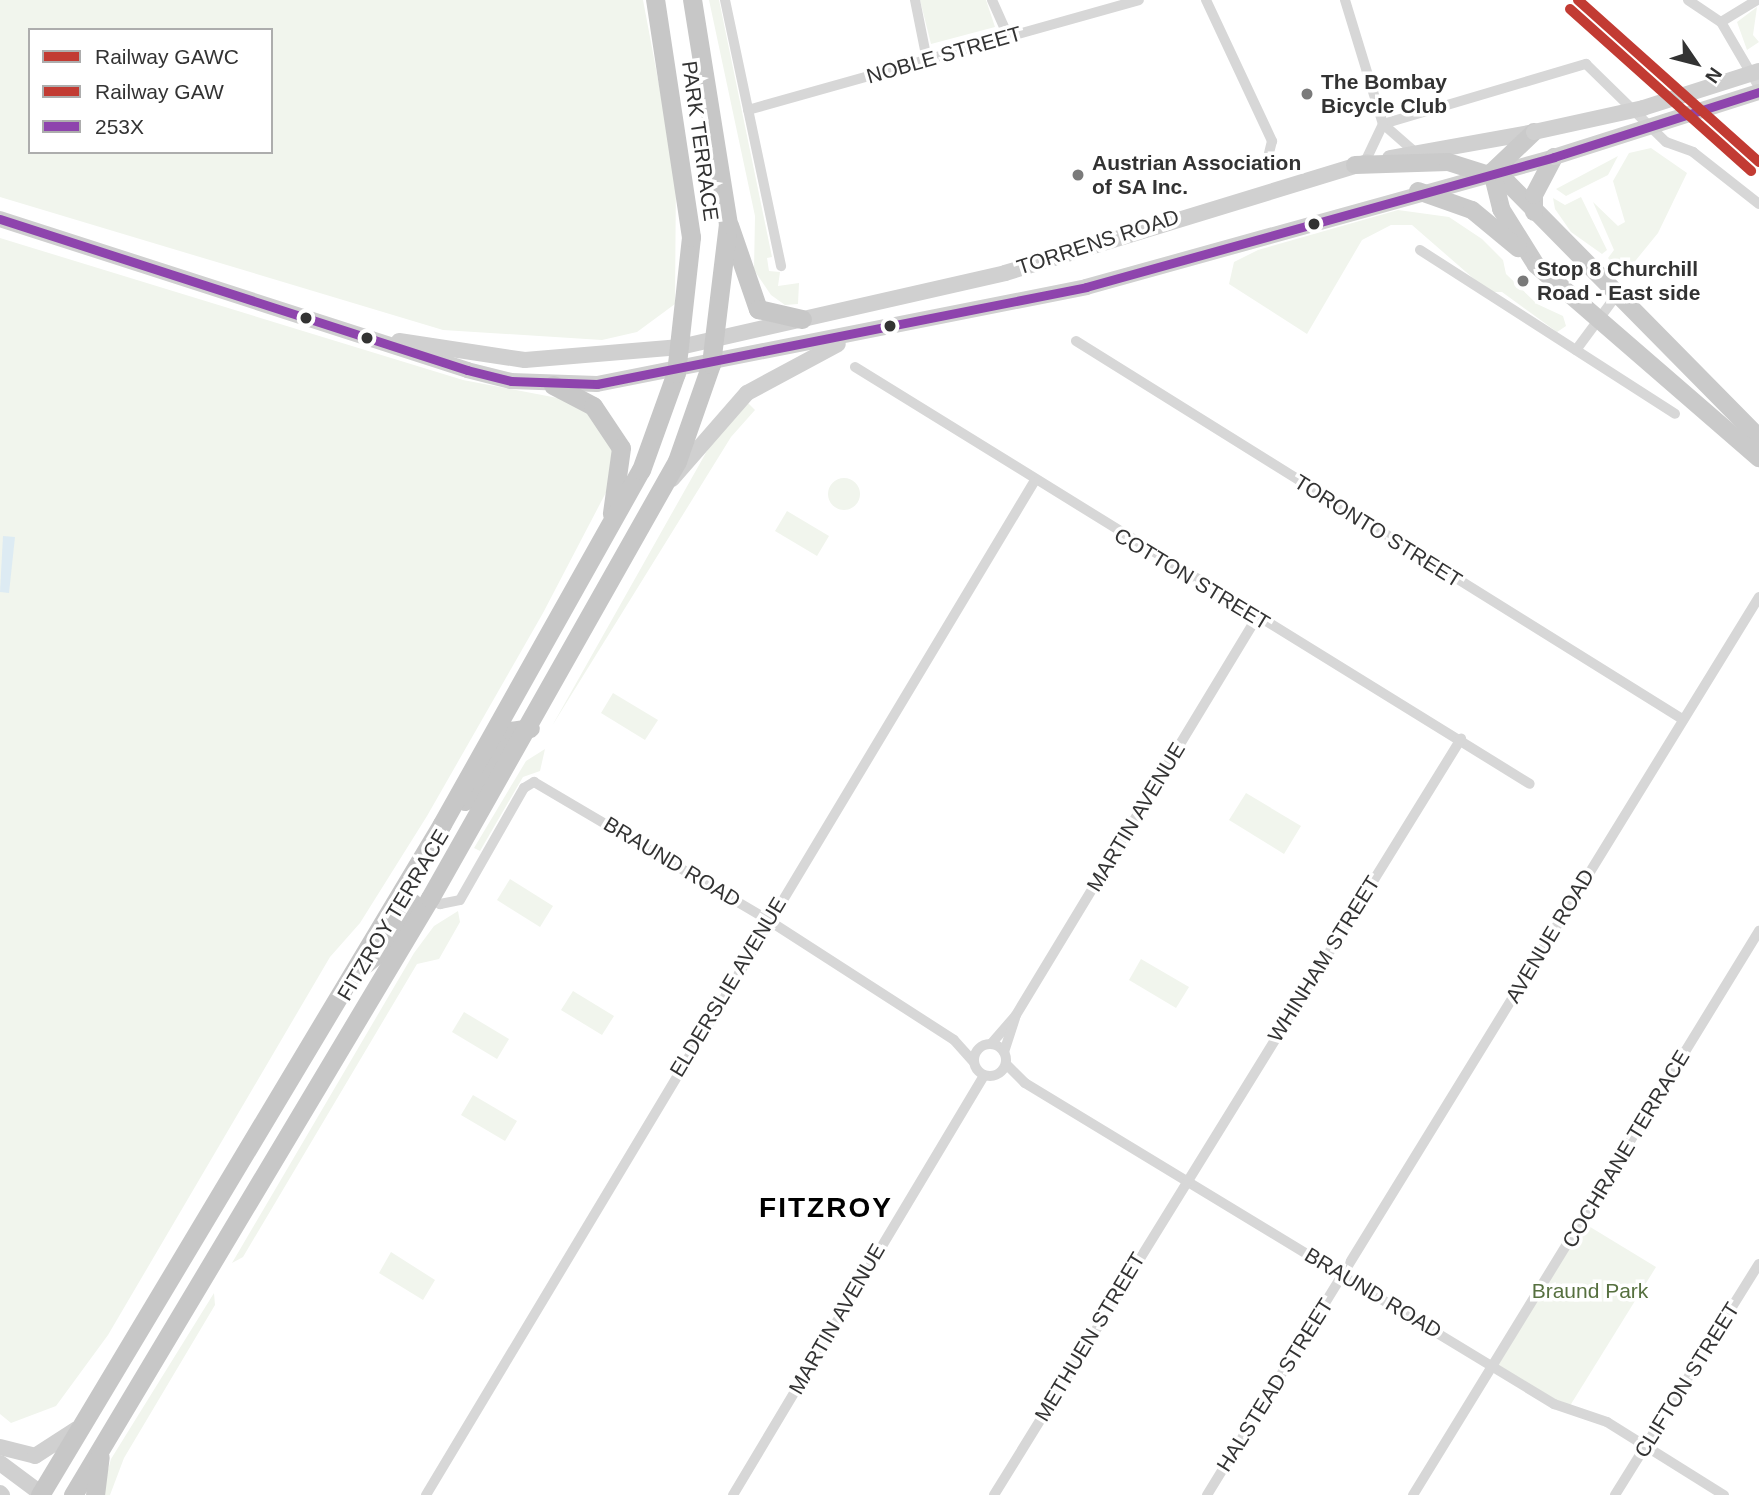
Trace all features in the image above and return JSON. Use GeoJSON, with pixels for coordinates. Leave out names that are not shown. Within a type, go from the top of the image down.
{"type":"FeatureCollection","features":[{"type":"Feature","properties":{"kind":"highway","name":"PARK TERRACE"},"geometry":{"type":"LineString","coordinates":[[655,0],[691,217],[676,373]]}},
{"type":"Feature","properties":{"kind":"highway","name":"PARK TERRACE"},"geometry":{"type":"LineString","coordinates":[[692,0],[728,225],[715,339]]}},
{"type":"Feature","properties":{"kind":"highway"},"geometry":{"type":"LineString","coordinates":[[728,225],[758,309],[802,319]]}},
{"type":"Feature","properties":{"kind":"highway","name":"FITZROY TERRACE"},"geometry":{"type":"LineString","coordinates":[[73,1495],[102,1442],[430,898],[530,727],[664,487],[711,364],[715,339]]}},
{"type":"Feature","properties":{"kind":"highway","name":"FITZROY TERRACE"},"geometry":{"type":"LineString","coordinates":[[41,1495],[175,1276],[442,824],[606,538],[642,470],[676,373]]}},
{"type":"Feature","properties":{"kind":"highway"},"geometry":{"type":"LineString","coordinates":[[553,386],[593,406],[621,448],[606,538]]}},
{"type":"Feature","properties":{"kind":"highway"},"geometry":{"type":"LineString","coordinates":[[442,824],[479,787],[511,732],[530,727]]}},
{"type":"Feature","properties":{"kind":"highway"},"geometry":{"type":"LineString","coordinates":[[354,973],[385,947],[412,904],[430,898]]}},
{"type":"Feature","properties":{"kind":"highway"},"geometry":{"type":"LineString","coordinates":[[249,1148],[266,1151],[321,1059],[354,1026]]}},
{"type":"Feature","properties":{"kind":"highway"},"geometry":{"type":"LineString","coordinates":[[175,1276],[210,1266]]}},
{"type":"Feature","properties":{"kind":"highway"},"geometry":{"type":"LineString","coordinates":[[95,1495],[102,1442]]}},
{"type":"Feature","properties":{"kind":"main road","name":"TORRENS ROAD"},"geometry":{"type":"LineString","coordinates":[[386,340],[525,360],[680,347],[1005,273],[1360,164],[1534,132],[1643,108],[1759,71]]}},
{"type":"Feature","properties":{"kind":"main road","name":"TORRENS ROAD"},"geometry":{"type":"LineString","coordinates":[[386,340],[467,370],[553,386],[676,373],[711,364],[846,340],[1086,287],[1418,191],[1554,157],[1759,89]]}},
{"type":"Feature","properties":{"kind":"main road"},"geometry":{"type":"LineString","coordinates":[[1492,172],[1534,132]]}},
{"type":"Feature","properties":{"kind":"main road"},"geometry":{"type":"LineString","coordinates":[[1534,212],[1534,195],[1554,157]]}},
{"type":"Feature","properties":{"kind":"main road"},"geometry":{"type":"LineString","coordinates":[[1360,164],[1448,162],[1492,172],[1759,438]]}},
{"type":"Feature","properties":{"kind":"main road"},"geometry":{"type":"LineString","coordinates":[[1492,172],[1501,209],[1536,265]]}},
{"type":"Feature","properties":{"kind":"main road"},"geometry":{"type":"LineString","coordinates":[[1418,191],[1491,221],[1597,321],[1759,458]]}},
{"type":"Feature","properties":{"kind":"main road"},"geometry":{"type":"LineString","coordinates":[[0,219],[386,340]]}},
{"type":"Feature","properties":{"kind":"main road"},"geometry":{"type":"LineString","coordinates":[[664,487],[747,393],[846,340]]}},
{"type":"Feature","properties":{"kind":"main road"},"geometry":{"type":"LineString","coordinates":[[0,1447],[21,1455],[50,1452],[84,1422]]}},
{"type":"Feature","properties":{"kind":"main road"},"geometry":{"type":"LineString","coordinates":[[0,1463],[41,1495]]}},
{"type":"Feature","properties":{"kind":"street"},"geometry":{"type":"LineString","coordinates":[[725,0],[781,266]]}},
{"type":"Feature","properties":{"kind":"street"},"geometry":{"type":"LineString","coordinates":[[915,0],[927,60]]}},
{"type":"Feature","properties":{"kind":"street"},"geometry":{"type":"LineString","coordinates":[[992,0],[1008,36]]}},
{"type":"Feature","properties":{"kind":"street","name":"NOBLE STREET"},"geometry":{"type":"LineString","coordinates":[[748,110],[1139,0]]}},
{"type":"Feature","properties":{"kind":"street"},"geometry":{"type":"LineString","coordinates":[[1206,0],[1272,141],[1269,153]]}},
{"type":"Feature","properties":{"kind":"street"},"geometry":{"type":"LineString","coordinates":[[1345,0],[1383,124],[1416,153]]}},
{"type":"Feature","properties":{"kind":"street"},"geometry":{"type":"LineString","coordinates":[[1688,0],[1721,22],[1759,89]]}},
{"type":"Feature","properties":{"kind":"street"},"geometry":{"type":"LineString","coordinates":[[1721,22],[1757,0]]}},
{"type":"Feature","properties":{"kind":"street"},"geometry":{"type":"LineString","coordinates":[[1360,164],[1383,124],[1586,64],[1666,142],[1693,152],[1759,204]]}},
{"type":"Feature","properties":{"kind":"street"},"geometry":{"type":"LineString","coordinates":[[1420,250],[1675,414]]}},
{"type":"Feature","properties":{"kind":"street"},"geometry":{"type":"LineString","coordinates":[[1576,350],[1616,296]]}},
{"type":"Feature","properties":{"kind":"street","name":"TORONTO STREET"},"geometry":{"type":"LineString","coordinates":[[1076,341],[1682,719]]}},
{"type":"Feature","properties":{"kind":"street","name":"COTTON STREET"},"geometry":{"type":"LineString","coordinates":[[855,367],[1034,482],[1461,739],[1530,784]]}},
{"type":"Feature","properties":{"kind":"street","name":"ELDERSLIE AVENUE"},"geometry":{"type":"LineString","coordinates":[[426,1495],[768,920],[1034,482]]}},
{"type":"Feature","properties":{"kind":"street","name":"AVENUE ROAD"},"geometry":{"type":"LineString","coordinates":[[1343,1275],[1759,597]]}},
{"type":"Feature","properties":{"kind":"street","name":"MARTIN AVENUE"},"geometry":{"type":"LineString","coordinates":[[733,1495],[961,1107],[987,1045],[1016,1015],[1256,618]]}},
{"type":"Feature","properties":{"kind":"street","name":"WHINHAM STREET"},"geometry":{"type":"LineString","coordinates":[[1186,1179],[1461,739]]}},
{"type":"Feature","properties":{"kind":"street","name":"BRAUND ROAD"},"geometry":{"type":"LineString","coordinates":[[430,898],[440,904],[460,900],[524,788],[534,782],[768,920],[954,1040],[978,1068],[1025,1083],[1554,1404],[1606,1422],[1724,1495]]}},
{"type":"Feature","properties":{"kind":"street","name":"COCHRANE TERRACE"},"geometry":{"type":"LineString","coordinates":[[1413,1495],[1759,931]]}},
{"type":"Feature","properties":{"kind":"street","name":"MARTIN AVENUE"},"geometry":{"type":"LineString","coordinates":[[997,1076],[1005,1058],[1016,1015]]}},
{"type":"Feature","properties":{"kind":"street","name":"BRAUND ROAD"},"geometry":{"type":"LineString","coordinates":[[954,1040],[987,1045],[1005,1058],[1025,1083]]}},
{"type":"Feature","properties":{"kind":"street","name":"METHUEN STREET"},"geometry":{"type":"LineString","coordinates":[[994,1495],[1186,1179]]}},
{"type":"Feature","properties":{"kind":"street","name":"CLIFTON STREET"},"geometry":{"type":"LineString","coordinates":[[1615,1495],[1759,1264]]}},
{"type":"Feature","properties":{"kind":"street","name":"HALSTEAD STREET"},"geometry":{"type":"LineString","coordinates":[[1206,1495],[1343,1275]]}},
{"type":"Feature","properties":{"kind":"green space"},"geometry":{"type":"Polygon","coordinates":[[[0,0],[643,0],[676,175],[675,304],[637,332],[602,340],[443,330],[0,197],[0,0]]]}},
{"type":"Feature","properties":{"kind":"green space"},"geometry":{"type":"Polygon","coordinates":[[[709,0],[719,0],[772,257],[767,258],[769,271],[780,272],[778,286],[799,283],[798,304],[785,305],[771,295],[754,270],[755,216],[709,0]]]}},
{"type":"Feature","properties":{"kind":"green space"},"geometry":{"type":"Polygon","coordinates":[[[920,0],[986,0],[995,27],[931,44],[920,0]]]}},
{"type":"Feature","properties":{"kind":"green space"},"geometry":{"type":"Polygon","coordinates":[[[1757,7],[1753,35],[1759,42],[1747,50],[1737,22],[1757,7]]]}},
{"type":"Feature","properties":{"kind":"green space"},"geometry":{"type":"Polygon","coordinates":[[[1651,148],[1687,173],[1658,233],[1623,276],[1608,258],[1614,250],[1593,202],[1618,226],[1625,222],[1613,181],[1629,153],[1651,148]]]}},
{"type":"Feature","properties":{"kind":"green space"},"geometry":{"type":"Polygon","coordinates":[[[1618,156],[1608,175],[1566,196],[1556,189],[1618,156]]]}},
{"type":"Feature","properties":{"kind":"green space"},"geometry":{"type":"Polygon","coordinates":[[[1581,197],[1607,250],[1602,254],[1571,232],[1555,209],[1553,198],[1565,205],[1581,197]]]}},
{"type":"Feature","properties":{"kind":"green space"},"geometry":{"type":"Polygon","coordinates":[[[1398,210],[1449,217],[1482,239],[1503,260],[1506,274],[1537,304],[1563,316],[1566,326],[1557,332],[1502,292],[1489,292],[1412,225],[1391,225],[1362,240],[1307,334],[1229,284],[1234,262],[1258,250],[1398,210]]]}},
{"type":"Feature","properties":{"kind":"green space"},"geometry":{"type":"Polygon","coordinates":[[[0,238],[463,380],[563,399],[584,406],[614,444],[613,479],[543,613],[427,816],[360,923],[330,957],[108,1335],[56,1406],[11,1423],[0,1414],[0,238]]]}},
{"type":"Feature","properties":{"kind":"green space"},"geometry":{"type":"Polygon","coordinates":[[[747,402],[755,410],[731,437],[552,726],[712,442],[747,402]]]}},
{"type":"Feature","properties":{"kind":"green space"},"geometry":{"type":"Polygon","coordinates":[[[844,478],[855,483],[860,494],[855,505],[844,510],[833,505],[828,494],[833,483],[844,478]]]}},
{"type":"Feature","properties":{"kind":"green space"},"geometry":{"type":"Polygon","coordinates":[[[787,511],[829,536],[817,556],[775,531],[787,511]]]}},
{"type":"Feature","properties":{"kind":"green space"},"geometry":{"type":"Polygon","coordinates":[[[613,693],[658,720],[645,740],[601,713],[613,693]]]}},
{"type":"Feature","properties":{"kind":"green space"},"geometry":{"type":"Polygon","coordinates":[[[545,749],[540,771],[523,777],[480,851],[474,848],[526,761],[545,749]]]}},
{"type":"Feature","properties":{"kind":"green space"},"geometry":{"type":"Polygon","coordinates":[[[1246,793],[1301,826],[1284,854],[1229,820],[1246,793]]]}},
{"type":"Feature","properties":{"kind":"green space"},"geometry":{"type":"Polygon","coordinates":[[[510,879],[553,906],[540,927],[497,900],[510,879]]]}},
{"type":"Feature","properties":{"kind":"green space"},"geometry":{"type":"Polygon","coordinates":[[[458,911],[460,922],[439,959],[417,964],[243,1257],[232,1263],[414,953],[434,926],[458,911]]]}},
{"type":"Feature","properties":{"kind":"green space"},"geometry":{"type":"Polygon","coordinates":[[[1141,959],[1189,987],[1176,1008],[1129,980],[1141,959]]]}},
{"type":"Feature","properties":{"kind":"green space"},"geometry":{"type":"Polygon","coordinates":[[[573,991],[614,1016],[602,1035],[561,1010],[573,991]]]}},
{"type":"Feature","properties":{"kind":"green space"},"geometry":{"type":"Polygon","coordinates":[[[464,1012],[509,1039],[497,1059],[452,1032],[464,1012]]]}},
{"type":"Feature","properties":{"kind":"green space"},"geometry":{"type":"Polygon","coordinates":[[[473,1095],[517,1121],[505,1141],[461,1115],[473,1095]]]}},
{"type":"Feature","properties":{"kind":"green space","name":"Braund Park"},"geometry":{"type":"Polygon","coordinates":[[[1582,1222],[1656,1267],[1568,1409],[1494,1366],[1582,1222]]]}},
{"type":"Feature","properties":{"kind":"green space"},"geometry":{"type":"Polygon","coordinates":[[[391,1252],[435,1280],[423,1300],[379,1273],[391,1252]]]}},
{"type":"Feature","properties":{"kind":"green space"},"geometry":{"type":"Polygon","coordinates":[[[214,1293],[215,1305],[124,1458],[110,1495],[101,1495],[111,1459],[214,1293]]]}},
{"type":"Feature","properties":{"kind":"shaded area"},"geometry":{"type":"Polygon","coordinates":[[[3,536],[15,537],[9,593],[0,592],[3,536]]]}},
{"type":"Feature","properties":{"kind":"rail line","name":"GAWC"},"geometry":{"type":"LineString","coordinates":[[1578,0],[1759,162]]}},
{"type":"Feature","properties":{"kind":"rail line","name":"GAW"},"geometry":{"type":"LineString","coordinates":[[1570,9],[1751,171]]}},
{"type":"Feature","properties":{"kind":"transit line","name":"253X"},"geometry":{"type":"LineString","coordinates":[[0,219],[467,370],[511,381],[597,384],[1086,287],[1554,157],[1759,92]]}},
{"type":"Feature","properties":{"kind":"place","name":"The Bombay Bicycle Club"},"geometry":{"type":"Point","coordinates":[1307,94]}},
{"type":"Feature","properties":{"kind":"place","name":"Austrian Association of SA Inc."},"geometry":{"type":"Point","coordinates":[1078,175]}},
{"type":"Feature","properties":{"kind":"place","name":"Stop 8 Churchill Road - East side"},"geometry":{"type":"Point","coordinates":[1523,281]}},
{"type":"Feature","properties":{"kind":"district","name":"FITZROY"},"geometry":{"type":"Point","coordinates":[826,1208]}}]}
